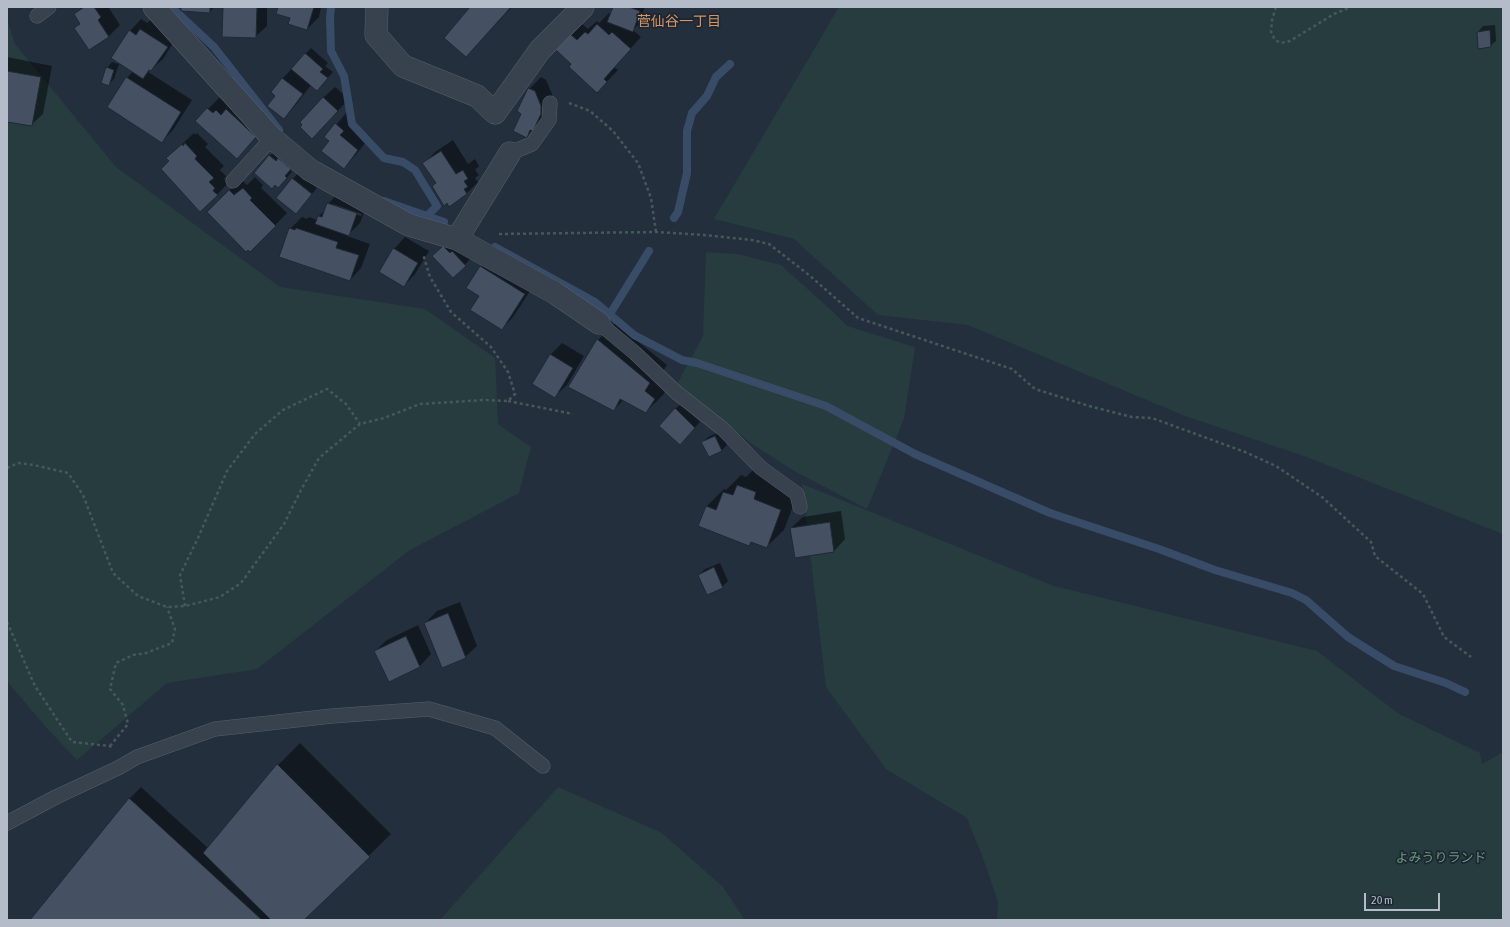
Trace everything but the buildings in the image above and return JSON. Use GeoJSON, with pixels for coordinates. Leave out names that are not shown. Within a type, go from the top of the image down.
{"type":"FeatureCollection","features":[{"type":"Feature","properties":{"kind":"street"},"geometry":{"type":"LineString","coordinates":[[154,7],[272,138],[310,170],[409,225],[457,239],[554,293],[598,323]]}},
{"type":"Feature","properties":{"kind":"street"},"geometry":{"type":"LineString","coordinates":[[377,7],[376,35],[402,66],[477,96],[495,113],[540,50],[583,7]]}},
{"type":"Feature","properties":{"kind":"street"},"geometry":{"type":"LineString","coordinates":[[457,239],[510,153]]}},
{"type":"Feature","properties":{"kind":"lane"},"geometry":{"type":"LineString","coordinates":[[37,16],[49,7]]}},
{"type":"Feature","properties":{"kind":"lane"},"geometry":{"type":"LineString","coordinates":[[510,153],[532,144],[549,120],[550,103]]}},
{"type":"Feature","properties":{"kind":"lane"},"geometry":{"type":"LineString","coordinates":[[233,181],[272,138]]}},
{"type":"Feature","properties":{"kind":"lane"},"geometry":{"type":"LineString","coordinates":[[598,323],[635,353],[677,393],[723,429],[761,468],[797,494],[800,507]]}},
{"type":"Feature","properties":{"kind":"lane"},"geometry":{"type":"LineString","coordinates":[[7,823],[56,796],[137,758],[215,729],[332,716],[429,709],[495,728],[543,766]]}},
{"type":"Feature","properties":{"kind":"path"},"geometry":{"type":"LineString","coordinates":[[1276,7],[1272,20],[1271,32],[1275,40],[1281,43],[1290,41],[1334,14],[1351,7]]}},
{"type":"Feature","properties":{"kind":"path"},"geometry":{"type":"LineString","coordinates":[[550,103],[570,102],[590,111],[613,131],[638,163],[652,198],[656,232]]}},
{"type":"Feature","properties":{"kind":"path"},"geometry":{"type":"LineString","coordinates":[[419,227],[422,254],[430,277],[451,312],[491,346],[508,372],[515,394],[508,401]]}},
{"type":"Feature","properties":{"kind":"path"},"geometry":{"type":"LineString","coordinates":[[496,234],[656,232],[752,240],[769,244],[809,275],[858,318],[1012,369],[1035,389],[1103,410],[1132,417],[1152,418],[1245,452],[1276,466],[1322,496],[1371,542],[1375,556],[1423,594],[1444,637],[1471,657]]}},
{"type":"Feature","properties":{"kind":"path"},"geometry":{"type":"LineString","coordinates":[[184,606],[180,575],[227,471],[255,434],[283,410],[327,389],[346,404],[360,424]]}},
{"type":"Feature","properties":{"kind":"path"},"geometry":{"type":"LineString","coordinates":[[7,468],[18,463],[68,473],[83,496],[113,573],[138,596],[167,607],[184,606],[220,598],[241,583],[284,524],[300,490],[319,458],[360,424],[384,418],[420,404],[484,400],[508,401],[573,414]]}},
{"type":"Feature","properties":{"kind":"path"},"geometry":{"type":"LineString","coordinates":[[110,746],[128,724],[123,705],[110,689],[116,663],[133,655],[146,653],[172,643],[175,629],[167,607]]}},
{"type":"Feature","properties":{"kind":"path"},"geometry":{"type":"LineString","coordinates":[[7,622],[35,686],[72,742],[110,746]]}},
{"type":"Feature","properties":{"kind":"path"},"geometry":{"type":"LineString","coordinates":[[110,746],[118,768]]}},
{"type":"Feature","properties":{"kind":"green space"},"geometry":{"type":"Polygon","coordinates":[[[839,7],[1503,7],[1503,534],[1304,456],[1185,416],[968,325],[878,315],[794,239],[714,219],[839,7]]]}},
{"type":"Feature","properties":{"kind":"green space"},"geometry":{"type":"Polygon","coordinates":[[[7,19],[15,44],[116,167],[280,287],[425,309],[495,358],[498,424],[531,447],[519,493],[410,550],[257,669],[167,683],[77,760],[44,725],[7,681],[7,19]]]}},
{"type":"Feature","properties":{"kind":"green space"},"geometry":{"type":"Polygon","coordinates":[[[706,252],[738,254],[781,265],[847,326],[915,347],[904,419],[867,509],[794,471],[749,442],[677,384],[703,336],[706,252]]]}},
{"type":"Feature","properties":{"kind":"green space","name":"よみうりランド"},"geometry":{"type":"Polygon","coordinates":[[[802,484],[1054,586],[1317,651],[1399,714],[1480,753],[1482,764],[1503,752],[1503,920],[997,920],[998,902],[967,818],[886,769],[826,687],[802,484]]]}},
{"type":"Feature","properties":{"kind":"green space"},"geometry":{"type":"Polygon","coordinates":[[[558,787],[662,833],[723,887],[745,920],[440,920],[558,787]]]}},
{"type":"Feature","properties":{"kind":"waterway"},"geometry":{"type":"LineString","coordinates":[[171,7],[214,47],[279,130]]}},
{"type":"Feature","properties":{"kind":"waterway"},"geometry":{"type":"LineString","coordinates":[[331,7],[331,51],[344,76],[352,124],[384,158],[403,162],[415,170],[437,206],[428,215]]}},
{"type":"Feature","properties":{"kind":"waterway"},"geometry":{"type":"LineString","coordinates":[[674,218],[678,212],[687,173],[687,131],[692,113],[707,96],[716,77],[730,64]]}},
{"type":"Feature","properties":{"kind":"waterway"},"geometry":{"type":"LineString","coordinates":[[384,201],[444,222]]}},
{"type":"Feature","properties":{"kind":"waterway"},"geometry":{"type":"LineString","coordinates":[[495,247],[595,302],[634,335],[682,360],[697,363],[826,406],[915,454],[1050,513],[1159,549],[1215,570],[1292,593],[1306,600],[1348,637],[1394,666],[1446,683],[1465,692]]}},
{"type":"Feature","properties":{"kind":"waterway"},"geometry":{"type":"LineString","coordinates":[[610,314],[649,251]]}},
{"type":"Feature","properties":{"kind":"district","name":"菅仙谷一丁目"},"geometry":{"type":"Point","coordinates":[679,22]}}]}
